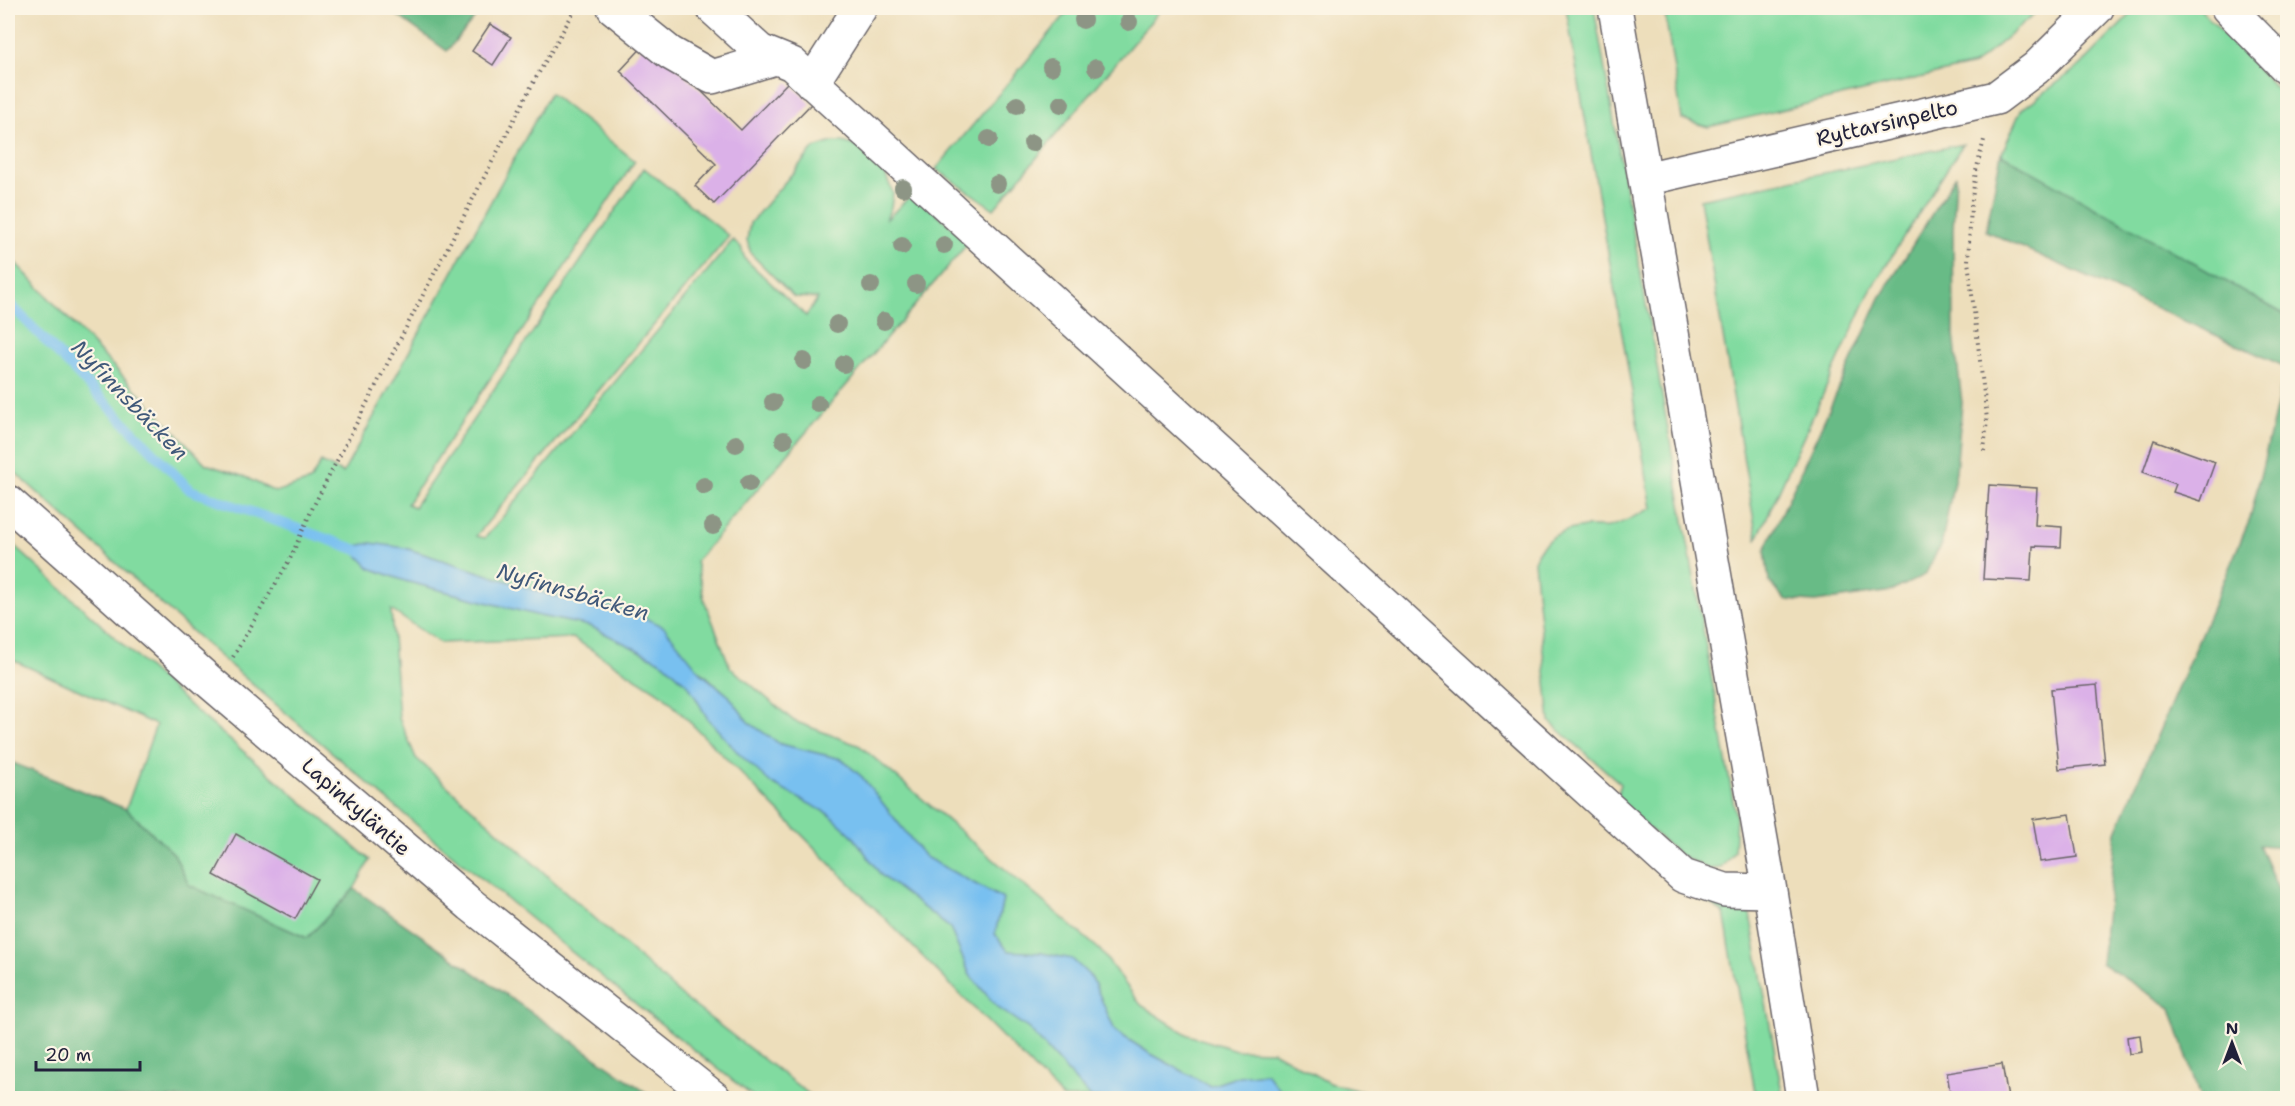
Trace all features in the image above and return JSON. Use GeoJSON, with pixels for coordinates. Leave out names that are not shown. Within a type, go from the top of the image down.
{"type":"FeatureCollection","features":[{"type":"Feature","properties":{"kind":"street"},"geometry":{"type":"LineString","coordinates":[[614,8],[670,52],[712,77],[775,58]]}},
{"type":"Feature","properties":{"kind":"street"},"geometry":{"type":"LineString","coordinates":[[713,8],[759,51],[792,64],[1683,876],[1725,890],[1770,891]]}},
{"type":"Feature","properties":{"kind":"street"},"geometry":{"type":"LineString","coordinates":[[812,83],[860,8]]}},
{"type":"Feature","properties":{"kind":"street"},"geometry":{"type":"LineString","coordinates":[[1615,8],[1770,891],[1803,1098]]}},
{"type":"Feature","properties":{"kind":"street","name":"Ryttarsinpelto"},"geometry":{"type":"LineString","coordinates":[[1645,179],[1996,98],[2036,68],[2097,8]]}},
{"type":"Feature","properties":{"kind":"street"},"geometry":{"type":"LineString","coordinates":[[2228,8],[2288,69]]}},
{"type":"Feature","properties":{"kind":"street","name":"Lapinkyläntie"},"geometry":{"type":"LineString","coordinates":[[8,502],[211,683],[471,905],[714,1098]]}},
{"type":"Feature","properties":{"kind":"path"},"geometry":{"type":"LineString","coordinates":[[211,683],[237,651],[290,559],[313,507],[532,83],[576,8]]}},
{"type":"Feature","properties":{"kind":"path"},"geometry":{"type":"LineString","coordinates":[[1984,451],[1987,419],[1968,261],[1971,206],[1976,171],[1996,98]]}},
{"type":"Feature","properties":{"kind":"green space"},"geometry":{"type":"Polygon","coordinates":[[[387,8],[483,8],[447,51],[387,8]]]}},
{"type":"Feature","properties":{"kind":"green space"},"geometry":{"type":"Polygon","coordinates":[[[1071,8],[1162,8],[994,209],[936,169],[1071,8]]]}},
{"type":"Feature","properties":{"kind":"green space"},"geometry":{"type":"Polygon","coordinates":[[[1566,8],[1594,8],[1736,817],[1734,852],[1721,868],[1708,869],[1680,855],[1616,800],[1621,784],[1550,722],[1534,561],[1542,546],[1560,533],[1585,527],[1614,526],[1652,508],[1566,8]]]}},
{"type":"Feature","properties":{"kind":"green space"},"geometry":{"type":"Polygon","coordinates":[[[1664,8],[2042,8],[1974,65],[1708,127],[1682,119],[1664,8]]]}},
{"type":"Feature","properties":{"kind":"green space"},"geometry":{"type":"Polygon","coordinates":[[[2137,8],[2199,8],[2287,99],[2287,316],[2001,155],[2021,110],[2081,65],[2137,8]]]}},
{"type":"Feature","properties":{"kind":"green space"},"geometry":{"type":"Polygon","coordinates":[[[550,93],[635,161],[407,504],[414,507],[644,168],[729,236],[476,536],[485,538],[733,240],[741,247],[745,259],[806,316],[818,298],[794,297],[751,254],[747,240],[750,223],[814,148],[833,142],[843,142],[865,149],[881,164],[893,193],[886,220],[913,193],[969,242],[696,561],[704,599],[730,667],[794,721],[860,746],[1100,950],[1141,1005],[1188,1035],[1236,1050],[1273,1051],[1329,1083],[1387,1098],[1286,1098],[1266,1073],[1240,1076],[1210,1086],[1149,1053],[1115,1031],[1092,978],[1041,953],[1008,952],[995,934],[1003,899],[925,857],[862,777],[841,759],[780,744],[748,722],[729,696],[634,613],[550,595],[405,548],[405,581],[540,616],[590,626],[664,663],[689,686],[708,719],[772,784],[829,814],[853,836],[881,875],[950,928],[970,975],[997,1007],[1029,1029],[1091,1098],[1063,1098],[663,695],[573,638],[440,643],[391,610],[399,718],[416,758],[684,998],[814,1098],[755,1098],[432,838],[217,654],[8,466],[8,255],[206,464],[245,477],[275,492],[310,481],[321,462],[343,473],[550,93]]]}},
{"type":"Feature","properties":{"kind":"green space"},"geometry":{"type":"Polygon","coordinates":[[[1963,144],[1871,289],[1757,539],[1700,199],[1963,144]]]}},
{"type":"Feature","properties":{"kind":"green space"},"geometry":{"type":"Polygon","coordinates":[[[2001,154],[2287,316],[2287,847],[2259,845],[2287,910],[2287,1098],[2200,1098],[2171,1008],[2101,963],[2116,832],[2250,519],[2286,367],[1986,231],[2001,154]]]}},
{"type":"Feature","properties":{"kind":"green space"},"geometry":{"type":"Polygon","coordinates":[[[1956,175],[1953,230],[1954,335],[1962,403],[1956,471],[1942,542],[1925,575],[1892,591],[1815,602],[1785,600],[1769,581],[1765,550],[1880,298],[1956,175]]]}},
{"type":"Feature","properties":{"kind":"green space"},"geometry":{"type":"Polygon","coordinates":[[[8,540],[188,704],[370,860],[354,889],[307,938],[188,885],[174,854],[126,809],[156,725],[8,658],[8,540]]]}},
{"type":"Feature","properties":{"kind":"green space"},"geometry":{"type":"Polygon","coordinates":[[[8,761],[126,809],[174,854],[189,885],[307,938],[354,889],[654,1098],[8,1098],[8,761]]]}},
{"type":"Feature","properties":{"kind":"green space"},"geometry":{"type":"Polygon","coordinates":[[[1680,884],[1742,902],[1750,914],[1783,1098],[1756,1098],[1724,913],[1680,884]]]}},
{"type":"Feature","properties":{"kind":"water"},"geometry":{"type":"Polygon","coordinates":[[[371,543],[405,548],[550,595],[634,613],[664,627],[702,674],[729,696],[748,722],[780,744],[841,759],[862,777],[925,857],[1003,899],[995,934],[1008,951],[1041,953],[1072,959],[1092,978],[1115,1031],[1149,1053],[1210,1086],[1240,1076],[1266,1073],[1286,1098],[1091,1098],[1029,1029],[997,1007],[970,975],[950,928],[881,875],[853,836],[829,814],[772,784],[739,754],[708,719],[689,686],[664,663],[590,626],[540,616],[405,581],[370,568],[350,547],[371,543]]]}},
{"type":"Feature","properties":{"kind":"building"},"geometry":{"type":"Polygon","coordinates":[[[490,24],[511,37],[493,65],[472,51],[490,24]]]}},
{"type":"Feature","properties":{"kind":"building"},"geometry":{"type":"Polygon","coordinates":[[[649,40],[741,130],[788,82],[811,104],[714,204],[695,186],[716,164],[620,71],[649,40]]]}},
{"type":"Feature","properties":{"kind":"building"},"geometry":{"type":"Polygon","coordinates":[[[2154,440],[2215,462],[2201,501],[2173,492],[2176,484],[2143,472],[2154,440]]]}},
{"type":"Feature","properties":{"kind":"building"},"geometry":{"type":"Polygon","coordinates":[[[1989,485],[2037,488],[2035,525],[2062,527],[2061,547],[2033,546],[2031,581],[1983,579],[1989,485]]]}},
{"type":"Feature","properties":{"kind":"building"},"geometry":{"type":"Polygon","coordinates":[[[2097,685],[2105,764],[2059,769],[2051,689],[2097,685]]]}},
{"type":"Feature","properties":{"kind":"building"},"geometry":{"type":"Polygon","coordinates":[[[2070,814],[2077,857],[2040,862],[2033,819],[2070,814]]]}},
{"type":"Feature","properties":{"kind":"building"},"geometry":{"type":"Polygon","coordinates":[[[236,834],[317,879],[295,919],[214,875],[236,834]]]}},
{"type":"Feature","properties":{"kind":"building"},"geometry":{"type":"Polygon","coordinates":[[[2140,1035],[2142,1052],[2129,1054],[2127,1037],[2140,1035]]]}},
{"type":"Feature","properties":{"kind":"building"},"geometry":{"type":"Polygon","coordinates":[[[2002,1064],[2008,1098],[1951,1098],[1947,1073],[2002,1064]]]}},
{"type":"Feature","properties":{"kind":"waterway","name":"Nyfinnsbäcken"},"geometry":{"type":"LineString","coordinates":[[8,302],[190,490],[363,552]]}}]}
